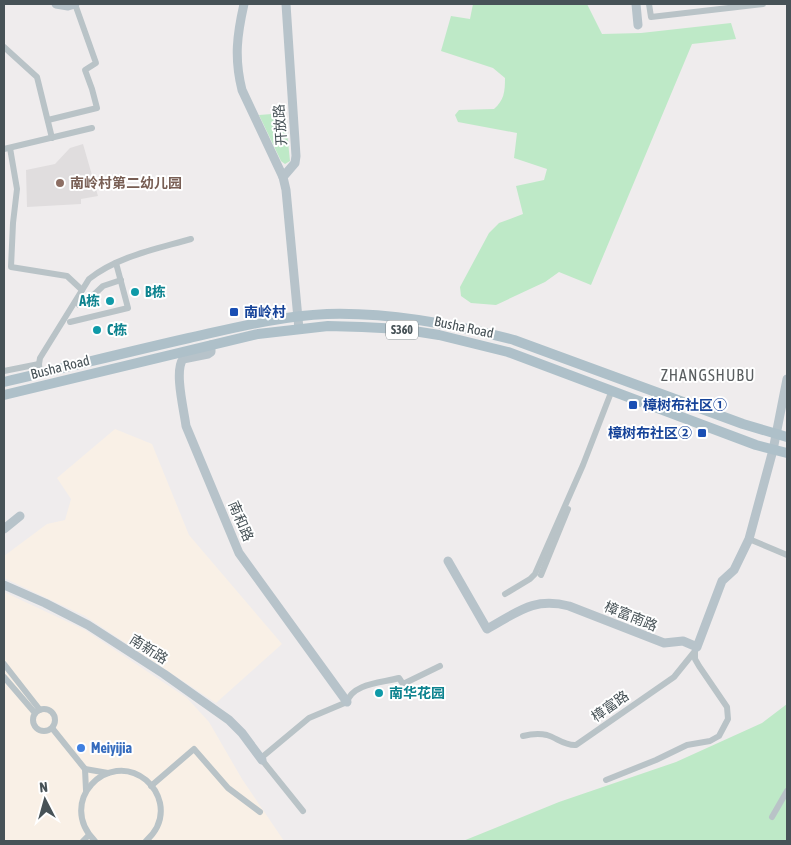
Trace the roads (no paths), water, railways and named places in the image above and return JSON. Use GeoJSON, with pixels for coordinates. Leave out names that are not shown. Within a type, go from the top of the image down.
{"type":"FeatureCollection","features":[{"type":"Feature","properties":{"kind":"main road","name":"Busha Road"},"geometry":{"type":"LineString","coordinates":[[4,382],[39,369],[255,323],[298,316],[328,314],[402,317],[477,330],[514,340],[743,424],[787,437]]}},
{"type":"Feature","properties":{"kind":"main road","name":"Busha Road"},"geometry":{"type":"LineString","coordinates":[[4,395],[258,334],[328,326],[362,327],[440,335],[508,352],[773,450],[787,453]]}},
{"type":"Feature","properties":{"kind":"street"},"geometry":{"type":"LineString","coordinates":[[48,120],[97,108],[85,70],[96,63],[75,4],[56,4]]}},
{"type":"Feature","properties":{"kind":"street"},"geometry":{"type":"LineString","coordinates":[[244,4],[237,42],[236,57],[239,77],[242,90],[283,177],[286,190],[299,329]]}},
{"type":"Feature","properties":{"kind":"street","name":"开放路"},"geometry":{"type":"LineString","coordinates":[[283,177],[295,163],[296,156],[286,4]]}},
{"type":"Feature","properties":{"kind":"street"},"geometry":{"type":"LineString","coordinates":[[636,4],[638,25]]}},
{"type":"Feature","properties":{"kind":"street"},"geometry":{"type":"LineString","coordinates":[[649,4],[651,17],[760,4]]}},
{"type":"Feature","properties":{"kind":"street"},"geometry":{"type":"LineString","coordinates":[[4,47],[37,77],[52,138]]}},
{"type":"Feature","properties":{"kind":"street"},"geometry":{"type":"LineString","coordinates":[[82,290],[67,276],[10,267],[17,189],[7,148],[92,128]]}},
{"type":"Feature","properties":{"kind":"street"},"geometry":{"type":"LineString","coordinates":[[4,371],[39,369],[40,358],[89,279],[100,270],[128,258],[192,239]]}},
{"type":"Feature","properties":{"kind":"street"},"geometry":{"type":"LineString","coordinates":[[70,322],[80,322],[128,308],[116,263]]}},
{"type":"Feature","properties":{"kind":"street"},"geometry":{"type":"LineString","coordinates":[[79,305],[85,303],[98,290],[120,280]]}},
{"type":"Feature","properties":{"kind":"street"},"geometry":{"type":"LineString","coordinates":[[98,290],[99,298]]}},
{"type":"Feature","properties":{"kind":"street","name":"南和路"},"geometry":{"type":"LineString","coordinates":[[211,345],[211,352],[208,354],[183,359],[180,363],[182,405],[186,426],[239,553],[347,702]]}},
{"type":"Feature","properties":{"kind":"street"},"geometry":{"type":"LineString","coordinates":[[606,780],[687,745],[710,741],[719,736],[726,726],[729,712],[695,659],[696,650],[722,581],[734,570],[749,538],[773,450],[787,379]]}},
{"type":"Feature","properties":{"kind":"street"},"geometry":{"type":"LineString","coordinates":[[542,576],[614,391]]}},
{"type":"Feature","properties":{"kind":"street"},"geometry":{"type":"LineString","coordinates":[[505,594],[535,574],[614,391]]}},
{"type":"Feature","properties":{"kind":"street"},"geometry":{"type":"LineString","coordinates":[[4,529],[20,516]]}},
{"type":"Feature","properties":{"kind":"street"},"geometry":{"type":"LineString","coordinates":[[749,538],[787,555]]}},
{"type":"Feature","properties":{"kind":"street","name":"樟富南路"},"geometry":{"type":"LineString","coordinates":[[448,561],[488,629],[529,606],[554,602],[664,643],[683,641],[696,650]]}},
{"type":"Feature","properties":{"kind":"street","name":"南新路"},"geometry":{"type":"LineString","coordinates":[[4,585],[88,625],[164,674],[229,720],[242,733],[262,759]]}},
{"type":"Feature","properties":{"kind":"street","name":"樟富路"},"geometry":{"type":"LineString","coordinates":[[523,736],[534,733],[547,735],[570,746],[576,745],[674,677],[696,650]]}},
{"type":"Feature","properties":{"kind":"street"},"geometry":{"type":"LineString","coordinates":[[4,664],[38,712]]}},
{"type":"Feature","properties":{"kind":"street"},"geometry":{"type":"LineString","coordinates":[[303,811],[262,759],[309,718],[347,702],[352,693],[358,689],[399,678],[403,684],[440,666]]}},
{"type":"Feature","properties":{"kind":"street"},"geometry":{"type":"LineString","coordinates":[[4,677],[38,712]]}},
{"type":"Feature","properties":{"kind":"street"},"geometry":{"type":"LineString","coordinates":[[47,709],[53,714],[55,719],[52,728],[45,731],[38,730],[35,727],[33,720],[38,712],[47,709]]}},
{"type":"Feature","properties":{"kind":"street"},"geometry":{"type":"LineString","coordinates":[[52,728],[85,769],[86,791],[82,803],[81,816],[86,831],[95,841]]}},
{"type":"Feature","properties":{"kind":"street"},"geometry":{"type":"LineString","coordinates":[[151,786],[194,749],[228,788],[260,812]]}},
{"type":"Feature","properties":{"kind":"street"},"geometry":{"type":"LineString","coordinates":[[85,769],[108,774]]}},
{"type":"Feature","properties":{"kind":"street"},"geometry":{"type":"LineString","coordinates":[[86,791],[95,781],[118,771],[130,772],[142,777],[158,797],[160,818],[155,830],[147,841]]}},
{"type":"Feature","properties":{"kind":"street"},"geometry":{"type":"LineString","coordinates":[[772,817],[787,791]]}},
{"type":"Feature","properties":{"kind":"street"},"geometry":{"type":"LineString","coordinates":[[83,841],[90,836]]}},
{"type":"Feature","properties":{"kind":"place","name":"南岭村第二幼儿园"},"geometry":{"type":"Point","coordinates":[60,183]}},
{"type":"Feature","properties":{"kind":"place","name":"B栋"},"geometry":{"type":"Point","coordinates":[135,292]}},
{"type":"Feature","properties":{"kind":"place","name":"A栋"},"geometry":{"type":"Point","coordinates":[110,301]}},
{"type":"Feature","properties":{"kind":"place","name":"南岭村"},"geometry":{"type":"Point","coordinates":[234,312]}},
{"type":"Feature","properties":{"kind":"place","name":"C栋"},"geometry":{"type":"Point","coordinates":[97,330]}},
{"type":"Feature","properties":{"kind":"place","name":"樟树布社区①"},"geometry":{"type":"Point","coordinates":[633,405]}},
{"type":"Feature","properties":{"kind":"place","name":"樟树布社区②"},"geometry":{"type":"Point","coordinates":[702,433]}},
{"type":"Feature","properties":{"kind":"place","name":"南华花园"},"geometry":{"type":"Point","coordinates":[379,693]}},
{"type":"Feature","properties":{"kind":"place","name":"Meiyijia"},"geometry":{"type":"Point","coordinates":[81,748]}},
{"type":"Feature","properties":{"kind":"district","name":"ZHANGSHUBU"},"geometry":{"type":"Point","coordinates":[708,375]}}]}
